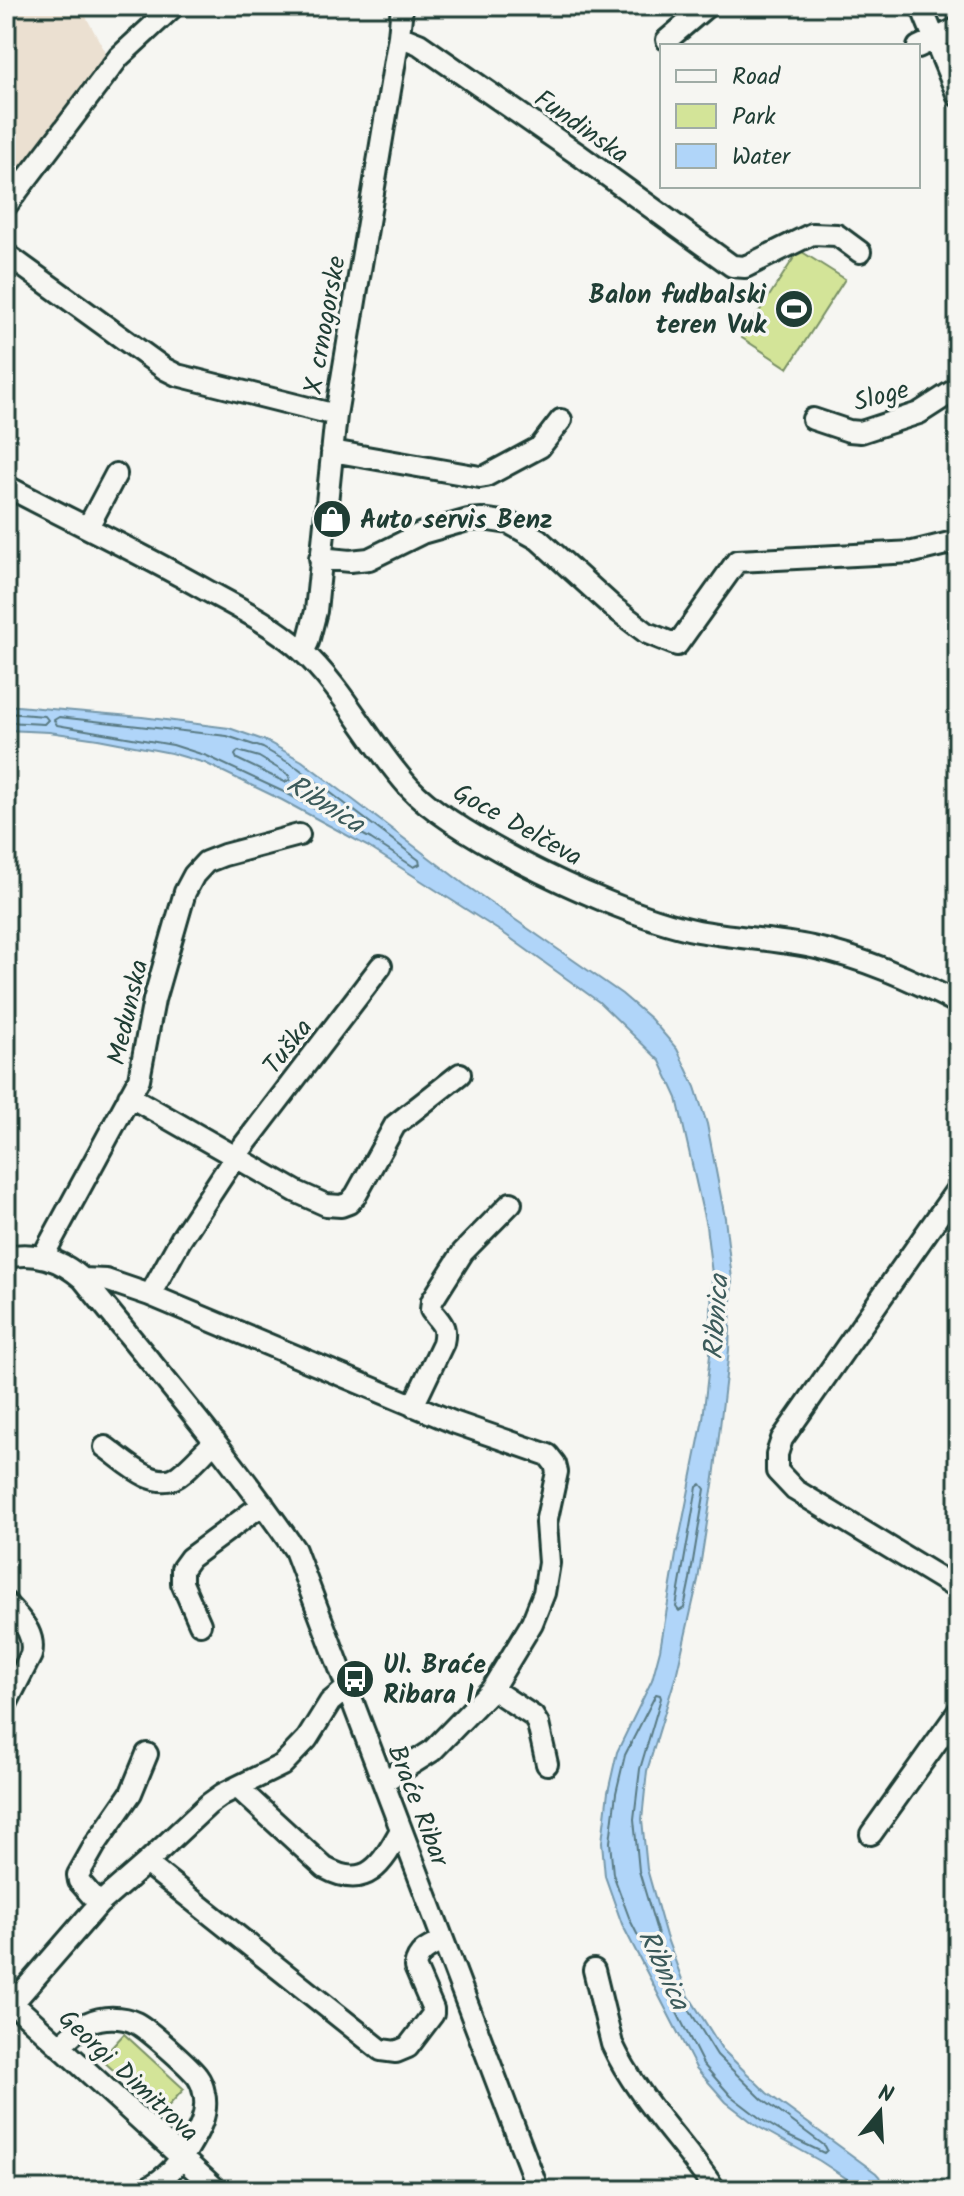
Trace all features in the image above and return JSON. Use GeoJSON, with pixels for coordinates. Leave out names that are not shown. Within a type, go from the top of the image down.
{"type":"FeatureCollection","features":[{"type":"Feature","properties":{"kind":"street"},"geometry":{"type":"LineString","coordinates":[[6,206],[119,57],[174,6]]}},
{"type":"Feature","properties":{"kind":"street","name":"X crnogorske"},"geometry":{"type":"LineString","coordinates":[[303,652],[316,611],[336,415],[402,6]]}},
{"type":"Feature","properties":{"kind":"street"},"geometry":{"type":"LineString","coordinates":[[667,40],[707,6]]}},
{"type":"Feature","properties":{"kind":"street"},"geometry":{"type":"LineString","coordinates":[[921,6],[926,43],[958,96]]}},
{"type":"Feature","properties":{"kind":"street"},"geometry":{"type":"LineString","coordinates":[[926,43],[958,28]]}},
{"type":"Feature","properties":{"kind":"street","name":"Fundinska"},"geometry":{"type":"LineString","coordinates":[[399,36],[419,44],[732,266],[745,267],[812,234],[837,235],[860,252]]}},
{"type":"Feature","properties":{"kind":"street"},"geometry":{"type":"LineString","coordinates":[[6,254],[177,375],[336,415]]}},
{"type":"Feature","properties":{"kind":"street","name":"Sloge"},"geometry":{"type":"LineString","coordinates":[[813,419],[861,432],[919,413],[958,388]]}},
{"type":"Feature","properties":{"kind":"street"},"geometry":{"type":"LineString","coordinates":[[332,451],[480,477],[540,447],[561,420]]}},
{"type":"Feature","properties":{"kind":"street"},"geometry":{"type":"LineString","coordinates":[[88,527],[116,474]]}},
{"type":"Feature","properties":{"kind":"street","name":"Goce Delčeva"},"geometry":{"type":"LineString","coordinates":[[6,486],[140,553],[284,636],[303,652],[339,694],[411,790],[470,832],[522,862],[647,916],[698,931],[810,947],[846,956],[882,967],[958,1003]]}},
{"type":"Feature","properties":{"kind":"street"},"geometry":{"type":"LineString","coordinates":[[320,558],[369,559],[422,533],[468,520],[509,523],[538,539],[613,607],[647,633],[677,645],[737,561],[913,552],[958,541]]}},
{"type":"Feature","properties":{"kind":"street","name":"Medunska"},"geometry":{"type":"LineString","coordinates":[[25,1256],[139,1079],[154,1000],[185,892],[194,875],[206,862],[224,855],[299,835]]}},
{"type":"Feature","properties":{"kind":"street","name":"Tuška"},"geometry":{"type":"LineString","coordinates":[[150,1295],[181,1239],[235,1157],[381,966]]}},
{"type":"Feature","properties":{"kind":"street"},"geometry":{"type":"LineString","coordinates":[[129,1096],[297,1192],[326,1205],[341,1206],[356,1195],[395,1125],[460,1074]]}},
{"type":"Feature","properties":{"kind":"street"},"geometry":{"type":"LineString","coordinates":[[958,1188],[782,1439],[777,1454],[777,1471],[795,1490],[958,1589]]}},
{"type":"Feature","properties":{"kind":"street"},"geometry":{"type":"LineString","coordinates":[[413,1406],[443,1343],[445,1332],[443,1324],[431,1310],[432,1301],[463,1252],[511,1203]]}},
{"type":"Feature","properties":{"kind":"street","name":"Braće Ribar"},"geometry":{"type":"LineString","coordinates":[[25,1256],[70,1268],[83,1279],[215,1441],[295,1550],[538,2190]]}},
{"type":"Feature","properties":{"kind":"street"},"geometry":{"type":"LineString","coordinates":[[83,1279],[106,1280],[150,1295],[413,1406],[548,1455],[555,1464],[557,1472],[546,1523],[549,1563],[544,1593],[532,1623],[492,1689],[432,1751],[383,1782]]}},
{"type":"Feature","properties":{"kind":"street"},"geometry":{"type":"LineString","coordinates":[[105,1447],[146,1475],[167,1481],[177,1477],[215,1441]]}},
{"type":"Feature","properties":{"kind":"street"},"geometry":{"type":"LineString","coordinates":[[200,1624],[182,1583],[182,1569],[190,1558],[263,1504]]}},
{"type":"Feature","properties":{"kind":"street"},"geometry":{"type":"LineString","coordinates":[[6,1603],[30,1632],[33,1647],[6,1704]]}},
{"type":"Feature","properties":{"kind":"street"},"geometry":{"type":"LineString","coordinates":[[8,2004],[99,1904],[209,1804],[282,1765],[307,1739],[330,1702],[346,1689]]}},
{"type":"Feature","properties":{"kind":"street"},"geometry":{"type":"LineString","coordinates":[[492,1689],[533,1716],[538,1724],[547,1764]]}},
{"type":"Feature","properties":{"kind":"street"},"geometry":{"type":"LineString","coordinates":[[871,1834],[958,1712]]}},
{"type":"Feature","properties":{"kind":"street"},"geometry":{"type":"LineString","coordinates":[[99,1904],[79,1881],[78,1875],[131,1793],[147,1754]]}},
{"type":"Feature","properties":{"kind":"street"},"geometry":{"type":"LineString","coordinates":[[237,1787],[325,1868],[339,1876],[355,1878],[369,1873],[401,1830]]}},
{"type":"Feature","properties":{"kind":"street"},"geometry":{"type":"LineString","coordinates":[[146,1863],[373,2045],[389,2052],[408,2047],[431,2019],[433,2009],[415,1967],[424,1951],[443,1941]]}},
{"type":"Feature","properties":{"kind":"street"},"geometry":{"type":"LineString","coordinates":[[594,1970],[616,2053],[715,2190]]}},
{"type":"Feature","properties":{"kind":"street","name":"Georgi Dimitrova"},"geometry":{"type":"LineString","coordinates":[[8,2004],[59,2046],[217,2190]]}},
{"type":"Feature","properties":{"kind":"street"},"geometry":{"type":"LineString","coordinates":[[59,2046],[87,2023],[118,2018],[136,2023],[155,2037],[198,2077],[206,2102],[197,2134],[161,2180],[142,2190]]}},
{"type":"Feature","properties":{"kind":"shaded area"},"geometry":{"type":"Polygon","coordinates":[[[6,6],[80,6],[106,53],[6,191],[6,6]]]}},
{"type":"Feature","properties":{"kind":"green space","name":"Balon fudbalski teren Vuk"},"geometry":{"type":"Polygon","coordinates":[[[799,250],[845,279],[788,368],[742,338],[799,250]]]}},
{"type":"Feature","properties":{"kind":"green space"},"geometry":{"type":"Polygon","coordinates":[[[124,2034],[184,2089],[161,2114],[101,2059],[124,2034]]]}},
{"type":"Feature","properties":{"kind":"water","name":"Ribnica"},"geometry":{"type":"Polygon","coordinates":[[[6,705],[229,728],[266,741],[302,761],[464,884],[622,994],[651,1019],[677,1049],[695,1087],[707,1124],[725,1218],[732,1279],[729,1350],[698,1580],[677,1672],[647,1771],[642,1819],[647,1869],[666,1936],[687,1993],[722,2049],[767,2093],[876,2173],[891,2190],[864,2190],[757,2126],[726,2102],[696,2068],[622,1924],[605,1876],[602,1842],[608,1792],[617,1752],[652,1680],[660,1650],[703,1419],[710,1355],[712,1274],[706,1226],[677,1098],[660,1061],[599,1002],[506,935],[367,846],[205,763],[98,739],[6,730],[6,705]]]}},
{"type":"Feature","properties":{"kind":"place","name":"Balon fudbalski teren Vuk"},"geometry":{"type":"Point","coordinates":[794,309]}},
{"type":"Feature","properties":{"kind":"place","name":"Auto servis Benz"},"geometry":{"type":"Point","coordinates":[332,519]}},
{"type":"Feature","properties":{"kind":"place","name":"Ul. Braće Ribara I"},"geometry":{"type":"Point","coordinates":[355,1679]}}]}
